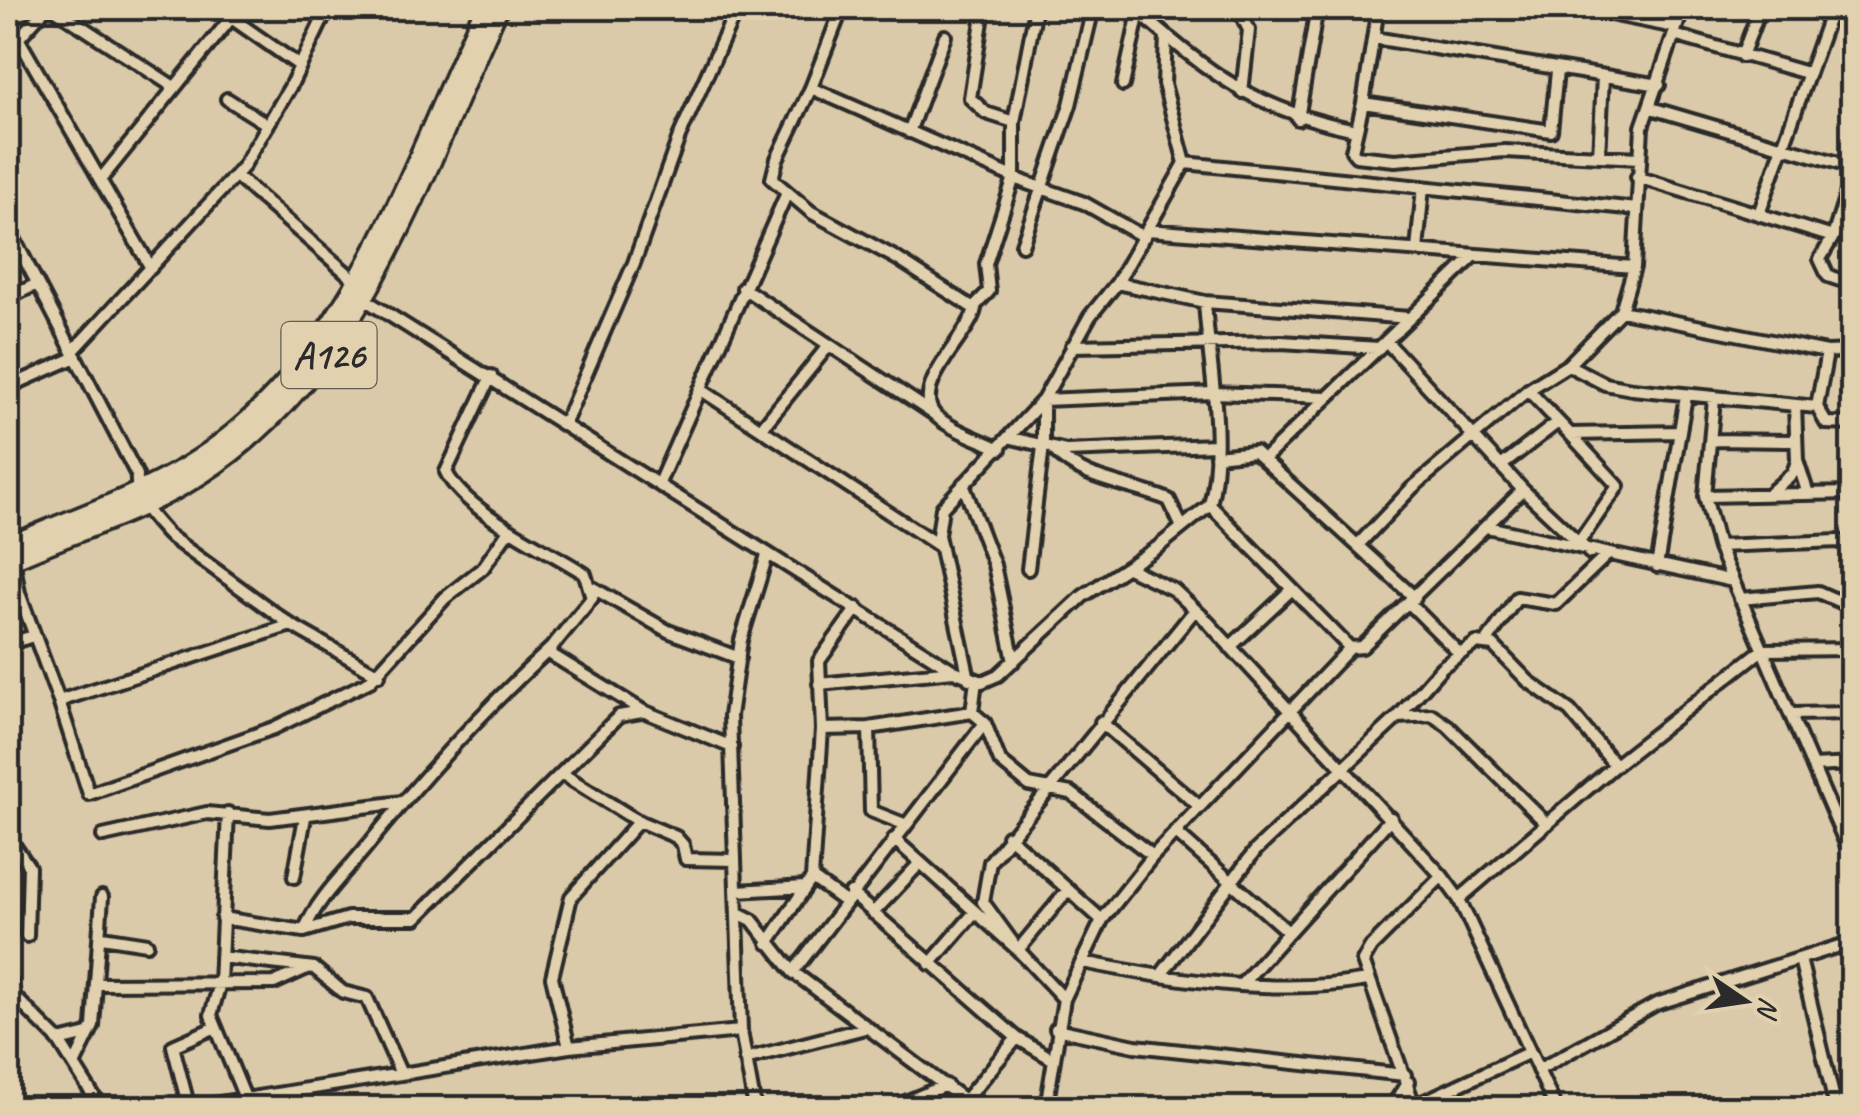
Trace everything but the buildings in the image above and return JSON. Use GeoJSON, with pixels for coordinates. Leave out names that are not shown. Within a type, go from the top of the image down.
{"type":"FeatureCollection","features":[{"type":"Feature","properties":{"kind":"highway","name":"A126"},"geometry":{"type":"LineString","coordinates":[[361,290],[484,8]]}},
{"type":"Feature","properties":{"kind":"highway","name":"A126"},"geometry":{"type":"LineString","coordinates":[[9,555],[146,490],[222,460],[263,425],[326,359],[498,8]]}},
{"type":"Feature","properties":{"kind":"street"},"geometry":{"type":"LineString","coordinates":[[8,50],[50,8],[174,87]]}},
{"type":"Feature","properties":{"kind":"street"},"geometry":{"type":"LineString","coordinates":[[216,8],[300,66]]}},
{"type":"Feature","properties":{"kind":"street"},"geometry":{"type":"LineString","coordinates":[[8,387],[74,354],[236,176],[268,125],[328,8]]}},
{"type":"Feature","properties":{"kind":"street"},"geometry":{"type":"LineString","coordinates":[[564,424],[616,309],[679,138],[737,8]]}},
{"type":"Feature","properties":{"kind":"street"},"geometry":{"type":"LineString","coordinates":[[842,8],[772,179],[786,195],[973,308],[975,315],[934,376],[930,404],[936,416]]}},
{"type":"Feature","properties":{"kind":"street"},"geometry":{"type":"LineString","coordinates":[[984,8],[970,98],[986,113],[1014,122]]}},
{"type":"Feature","properties":{"kind":"street"},"geometry":{"type":"LineString","coordinates":[[973,308],[989,291],[986,264],[990,240],[1014,177],[1014,122],[1036,8]]}},
{"type":"Feature","properties":{"kind":"street"},"geometry":{"type":"LineString","coordinates":[[1022,245],[1038,187],[1070,106],[1093,8]]}},
{"type":"Feature","properties":{"kind":"street"},"geometry":{"type":"LineString","coordinates":[[1238,8],[1249,30],[1242,92]]}},
{"type":"Feature","properties":{"kind":"street"},"geometry":{"type":"LineString","coordinates":[[1298,119],[1317,8]]}},
{"type":"Feature","properties":{"kind":"street"},"geometry":{"type":"LineString","coordinates":[[1378,8],[1352,150],[1356,156],[1395,160],[1467,152],[1639,158]]}},
{"type":"Feature","properties":{"kind":"street"},"geometry":{"type":"LineString","coordinates":[[1580,8],[1675,31],[1742,56],[1807,73]]}},
{"type":"Feature","properties":{"kind":"street"},"geometry":{"type":"LineString","coordinates":[[1358,545],[1412,488],[1528,390],[1568,365],[1620,311],[1634,267],[1642,128],[1683,8]]}},
{"type":"Feature","properties":{"kind":"street"},"geometry":{"type":"LineString","coordinates":[[1742,56],[1760,8]]}},
{"type":"Feature","properties":{"kind":"street"},"geometry":{"type":"LineString","coordinates":[[1759,214],[1832,8]]}},
{"type":"Feature","properties":{"kind":"street"},"geometry":{"type":"LineString","coordinates":[[1136,10],[1242,92],[1298,119],[1356,130]]}},
{"type":"Feature","properties":{"kind":"street"},"geometry":{"type":"LineString","coordinates":[[1123,85],[1136,10]]}},
{"type":"Feature","properties":{"kind":"street"},"geometry":{"type":"LineString","coordinates":[[101,179],[231,18]]}},
{"type":"Feature","properties":{"kind":"street"},"geometry":{"type":"LineString","coordinates":[[909,132],[945,36]]}},
{"type":"Feature","properties":{"kind":"street"},"geometry":{"type":"LineString","coordinates":[[972,712],[972,680],[941,547],[938,524],[942,508],[1012,438],[1042,400],[1072,346],[1117,283],[1185,163],[1164,84],[1166,36]]}},
{"type":"Feature","properties":{"kind":"street"},"geometry":{"type":"LineString","coordinates":[[18,38],[152,268]]}},
{"type":"Feature","properties":{"kind":"street"},"geometry":{"type":"LineString","coordinates":[[1374,38],[1557,72],[1659,85]]}},
{"type":"Feature","properties":{"kind":"street"},"geometry":{"type":"LineString","coordinates":[[1363,104],[1551,131],[1557,72]]}},
{"type":"Feature","properties":{"kind":"street"},"geometry":{"type":"LineString","coordinates":[[1600,156],[1603,77]]}},
{"type":"Feature","properties":{"kind":"street"},"geometry":{"type":"LineString","coordinates":[[811,88],[1014,177],[1084,203],[1145,234],[1634,267]]}},
{"type":"Feature","properties":{"kind":"street"},"geometry":{"type":"LineString","coordinates":[[228,99],[268,125]]}},
{"type":"Feature","properties":{"kind":"street"},"geometry":{"type":"LineString","coordinates":[[1651,108],[1852,167]]}},
{"type":"Feature","properties":{"kind":"street"},"geometry":{"type":"LineString","coordinates":[[1185,163],[1637,209]]}},
{"type":"Feature","properties":{"kind":"street"},"geometry":{"type":"LineString","coordinates":[[236,176],[361,290],[767,555],[972,680],[998,675],[1083,596],[1128,568],[1210,505],[1215,450],[1214,392],[1204,302]]}},
{"type":"Feature","properties":{"kind":"street"},"geometry":{"type":"LineString","coordinates":[[1852,176],[1848,207],[1820,259],[1822,268],[1836,281],[1852,284]]}},
{"type":"Feature","properties":{"kind":"street"},"geometry":{"type":"LineString","coordinates":[[1637,177],[1833,236]]}},
{"type":"Feature","properties":{"kind":"street"},"geometry":{"type":"LineString","coordinates":[[1416,250],[1423,187]]}},
{"type":"Feature","properties":{"kind":"street"},"geometry":{"type":"LineString","coordinates":[[660,484],[786,195]]}},
{"type":"Feature","properties":{"kind":"street"},"geometry":{"type":"LineString","coordinates":[[8,227],[168,535],[291,625],[379,675]]}},
{"type":"Feature","properties":{"kind":"street"},"geometry":{"type":"LineString","coordinates":[[1264,459],[1474,256]]}},
{"type":"Feature","properties":{"kind":"street"},"geometry":{"type":"LineString","coordinates":[[1117,283],[1204,302],[1410,318]]}},
{"type":"Feature","properties":{"kind":"street"},"geometry":{"type":"LineString","coordinates":[[8,298],[37,284]]}},
{"type":"Feature","properties":{"kind":"street"},"geometry":{"type":"LineString","coordinates":[[743,288],[936,416],[1000,449]]}},
{"type":"Feature","properties":{"kind":"street"},"geometry":{"type":"LineString","coordinates":[[1620,311],[1827,352],[1852,352]]}},
{"type":"Feature","properties":{"kind":"street"},"geometry":{"type":"LineString","coordinates":[[1072,346],[1207,342],[1383,344],[1590,553]]}},
{"type":"Feature","properties":{"kind":"street"},"geometry":{"type":"LineString","coordinates":[[762,429],[829,345]]}},
{"type":"Feature","properties":{"kind":"street"},"geometry":{"type":"LineString","coordinates":[[1827,352],[1816,407],[1826,423],[1852,424]]}},
{"type":"Feature","properties":{"kind":"street"},"geometry":{"type":"LineString","coordinates":[[1568,365],[1605,384],[1686,396],[1816,407]]}},
{"type":"Feature","properties":{"kind":"street"},"geometry":{"type":"LineString","coordinates":[[491,376],[446,472],[509,530],[524,535],[585,574],[592,588],[668,631],[739,658]]}},
{"type":"Feature","properties":{"kind":"street"},"geometry":{"type":"LineString","coordinates":[[700,389],[941,547]]}},
{"type":"Feature","properties":{"kind":"street"},"geometry":{"type":"LineString","coordinates":[[1528,390],[1618,486],[1579,542]]}},
{"type":"Feature","properties":{"kind":"street"},"geometry":{"type":"LineString","coordinates":[[1042,400],[1214,392],[1328,397]]}},
{"type":"Feature","properties":{"kind":"street"},"geometry":{"type":"LineString","coordinates":[[1656,566],[1686,396]]}},
{"type":"Feature","properties":{"kind":"street"},"geometry":{"type":"LineString","coordinates":[[1714,399],[1705,496],[1718,546],[1852,858]]}},
{"type":"Feature","properties":{"kind":"street"},"geometry":{"type":"LineString","coordinates":[[1028,569],[1048,448],[1042,400]]}},
{"type":"Feature","properties":{"kind":"street"},"geometry":{"type":"LineString","coordinates":[[1795,405],[1797,460],[1808,494]]}},
{"type":"Feature","properties":{"kind":"street"},"geometry":{"type":"LineString","coordinates":[[1501,466],[1558,422]]}},
{"type":"Feature","properties":{"kind":"street"},"geometry":{"type":"LineString","coordinates":[[1570,434],[1680,432]]}},
{"type":"Feature","properties":{"kind":"street"},"geometry":{"type":"LineString","coordinates":[[1012,438],[1048,448],[1248,450],[1264,459],[1358,545],[1459,653]]}},
{"type":"Feature","properties":{"kind":"street"},"geometry":{"type":"LineString","coordinates":[[1711,440],[1795,441]]}},
{"type":"Feature","properties":{"kind":"street"},"geometry":{"type":"LineString","coordinates":[[1048,448],[1102,480],[1170,500],[1182,527]]}},
{"type":"Feature","properties":{"kind":"street"},"geometry":{"type":"LineString","coordinates":[[1768,495],[1793,473],[1797,460]]}},
{"type":"Feature","properties":{"kind":"street"},"geometry":{"type":"LineString","coordinates":[[963,484],[994,565],[1014,661]]}},
{"type":"Feature","properties":{"kind":"street"},"geometry":{"type":"LineString","coordinates":[[1046,1108],[1056,1029],[1064,999],[1102,920],[1153,856],[1288,710],[1350,648],[1362,647],[1412,601],[1524,490]]}},
{"type":"Feature","properties":{"kind":"street"},"geometry":{"type":"LineString","coordinates":[[1705,496],[1852,493]]}},
{"type":"Feature","properties":{"kind":"street"},"geometry":{"type":"LineString","coordinates":[[1210,505],[1350,648]]}},
{"type":"Feature","properties":{"kind":"street"},"geometry":{"type":"LineString","coordinates":[[1487,527],[1732,582]]}},
{"type":"Feature","properties":{"kind":"street"},"geometry":{"type":"LineString","coordinates":[[9,555],[32,636],[59,702],[89,794],[274,728],[322,708],[379,675],[445,598],[483,568],[509,530]]}},
{"type":"Feature","properties":{"kind":"street"},"geometry":{"type":"LineString","coordinates":[[1718,546],[1838,541],[1852,549]]}},
{"type":"Feature","properties":{"kind":"street"},"geometry":{"type":"LineString","coordinates":[[755,1108],[741,1031],[732,746],[739,658],[767,555]]}},
{"type":"Feature","properties":{"kind":"street"},"geometry":{"type":"LineString","coordinates":[[1160,976],[1256,850],[1398,718],[1459,653],[1487,641],[1517,598],[1556,604],[1606,556]]}},
{"type":"Feature","properties":{"kind":"street"},"geometry":{"type":"LineString","coordinates":[[1128,568],[1174,590],[1195,610],[1442,876],[1458,899],[1556,1108]]}},
{"type":"Feature","properties":{"kind":"street"},"geometry":{"type":"LineString","coordinates":[[222,918],[304,931],[402,802],[492,702],[551,648],[588,606],[592,588]]}},
{"type":"Feature","properties":{"kind":"street"},"geometry":{"type":"LineString","coordinates":[[1230,647],[1291,590]]}},
{"type":"Feature","properties":{"kind":"street"},"geometry":{"type":"LineString","coordinates":[[1740,599],[1818,592],[1852,607]]}},
{"type":"Feature","properties":{"kind":"street"},"geometry":{"type":"LineString","coordinates":[[768,944],[809,883],[822,729],[819,661],[857,608]]}},
{"type":"Feature","properties":{"kind":"street"},"geometry":{"type":"LineString","coordinates":[[1018,950],[983,902],[990,862],[1195,610]]}},
{"type":"Feature","properties":{"kind":"street"},"geometry":{"type":"LineString","coordinates":[[59,702],[291,625]]}},
{"type":"Feature","properties":{"kind":"street"},"geometry":{"type":"LineString","coordinates":[[8,644],[32,636]]}},
{"type":"Feature","properties":{"kind":"street"},"geometry":{"type":"LineString","coordinates":[[1487,641],[1528,681],[1570,711],[1615,765]]}},
{"type":"Feature","properties":{"kind":"street"},"geometry":{"type":"LineString","coordinates":[[551,648],[552,654],[643,712],[732,746]]}},
{"type":"Feature","properties":{"kind":"street"},"geometry":{"type":"LineString","coordinates":[[1458,899],[1615,765],[1762,650],[1852,649]]}},
{"type":"Feature","properties":{"kind":"street"},"geometry":{"type":"LineString","coordinates":[[819,684],[954,671]]}},
{"type":"Feature","properties":{"kind":"street"},"geometry":{"type":"LineString","coordinates":[[314,922],[416,918],[564,775],[619,716],[643,712]]}},
{"type":"Feature","properties":{"kind":"street"},"geometry":{"type":"LineString","coordinates":[[822,729],[869,728],[972,712],[985,723],[1000,761],[1028,784],[1072,793],[1153,856]]}},
{"type":"Feature","properties":{"kind":"street"},"geometry":{"type":"LineString","coordinates":[[1790,714],[1852,713]]}},
{"type":"Feature","properties":{"kind":"street"},"geometry":{"type":"LineString","coordinates":[[1398,718],[1432,715],[1448,726],[1547,824]]}},
{"type":"Feature","properties":{"kind":"street"},"geometry":{"type":"LineString","coordinates":[[1102,722],[1199,806]]}},
{"type":"Feature","properties":{"kind":"street"},"geometry":{"type":"LineString","coordinates":[[793,972],[847,897],[985,723]]}},
{"type":"Feature","properties":{"kind":"street"},"geometry":{"type":"LineString","coordinates":[[869,728],[870,811],[904,824]]}},
{"type":"Feature","properties":{"kind":"street"},"geometry":{"type":"LineString","coordinates":[[1812,766],[1852,764]]}},
{"type":"Feature","properties":{"kind":"street"},"geometry":{"type":"LineString","coordinates":[[564,775],[639,821],[676,837],[686,859],[736,860]]}},
{"type":"Feature","properties":{"kind":"street"},"geometry":{"type":"LineString","coordinates":[[103,836],[207,813],[270,819],[402,802]]}},
{"type":"Feature","properties":{"kind":"street"},"geometry":{"type":"LineString","coordinates":[[228,813],[220,983],[211,1011],[244,1098]]}},
{"type":"Feature","properties":{"kind":"street"},"geometry":{"type":"LineString","coordinates":[[294,877],[305,817]]}},
{"type":"Feature","properties":{"kind":"street"},"geometry":{"type":"LineString","coordinates":[[1242,984],[1391,818]]}},
{"type":"Feature","properties":{"kind":"street"},"geometry":{"type":"LineString","coordinates":[[570,1047],[552,977],[571,896],[639,821]]}},
{"type":"Feature","properties":{"kind":"street"},"geometry":{"type":"LineString","coordinates":[[1837,822],[1852,821]]}},
{"type":"Feature","properties":{"kind":"street"},"geometry":{"type":"LineString","coordinates":[[1175,832],[1287,931]]}},
{"type":"Feature","properties":{"kind":"street"},"geometry":{"type":"LineString","coordinates":[[8,836],[28,868],[27,936]]}},
{"type":"Feature","properties":{"kind":"street"},"geometry":{"type":"LineString","coordinates":[[1008,836],[1102,920]]}},
{"type":"Feature","properties":{"kind":"street"},"geometry":{"type":"LineString","coordinates":[[894,839],[1018,950],[1064,999]]}},
{"type":"Feature","properties":{"kind":"street"},"geometry":{"type":"LineString","coordinates":[[873,912],[920,863]]}},
{"type":"Feature","properties":{"kind":"street"},"geometry":{"type":"LineString","coordinates":[[1442,876],[1371,947],[1363,960],[1415,1107],[1530,1052]]}},
{"type":"Feature","properties":{"kind":"street"},"geometry":{"type":"LineString","coordinates":[[737,891],[809,883],[847,897],[873,912],[1017,1038],[1052,1059]]}},
{"type":"Feature","properties":{"kind":"street"},"geometry":{"type":"LineString","coordinates":[[1018,950],[1068,890]]}},
{"type":"Feature","properties":{"kind":"street"},"geometry":{"type":"LineString","coordinates":[[74,1065],[88,1034],[98,984],[102,898]]}},
{"type":"Feature","properties":{"kind":"street"},"geometry":{"type":"LineString","coordinates":[[930,964],[975,912]]}},
{"type":"Feature","properties":{"kind":"street"},"geometry":{"type":"LineString","coordinates":[[738,913],[752,920],[793,972],[975,1108]]}},
{"type":"Feature","properties":{"kind":"street"},"geometry":{"type":"LineString","coordinates":[[102,938],[146,944]]}},
{"type":"Feature","properties":{"kind":"street"},"geometry":{"type":"LineString","coordinates":[[1538,1070],[1656,1004],[1852,942]]}},
{"type":"Feature","properties":{"kind":"street"},"geometry":{"type":"LineString","coordinates":[[221,957],[314,968],[342,992],[367,998],[401,1074]]}},
{"type":"Feature","properties":{"kind":"street"},"geometry":{"type":"LineString","coordinates":[[1800,960],[1836,1108]]}},
{"type":"Feature","properties":{"kind":"street"},"geometry":{"type":"LineString","coordinates":[[1083,962],[1160,976],[1242,984],[1266,982],[1300,988],[1367,980]]}},
{"type":"Feature","properties":{"kind":"street"},"geometry":{"type":"LineString","coordinates":[[98,984],[274,983],[308,968]]}},
{"type":"Feature","properties":{"kind":"street"},"geometry":{"type":"LineString","coordinates":[[8,976],[15,997],[59,1041],[101,1108]]}},
{"type":"Feature","properties":{"kind":"street"},"geometry":{"type":"LineString","coordinates":[[216,1027],[173,1046],[189,1108],[570,1047],[741,1031]]}},
{"type":"Feature","properties":{"kind":"street"},"geometry":{"type":"LineString","coordinates":[[745,1059],[865,1028]]}},
{"type":"Feature","properties":{"kind":"street"},"geometry":{"type":"LineString","coordinates":[[1056,1029],[1135,1046],[1406,1078]]}},
{"type":"Feature","properties":{"kind":"street"},"geometry":{"type":"LineString","coordinates":[[59,1041],[88,1034]]}},
{"type":"Feature","properties":{"kind":"street"},"geometry":{"type":"LineString","coordinates":[[966,1099],[1017,1038]]}},
{"type":"Feature","properties":{"kind":"street"},"geometry":{"type":"LineString","coordinates":[[1391,1108],[1406,1078]]}},
{"type":"Feature","properties":{"kind":"street"},"geometry":{"type":"LineString","coordinates":[[891,1108],[946,1085]]}}]}
